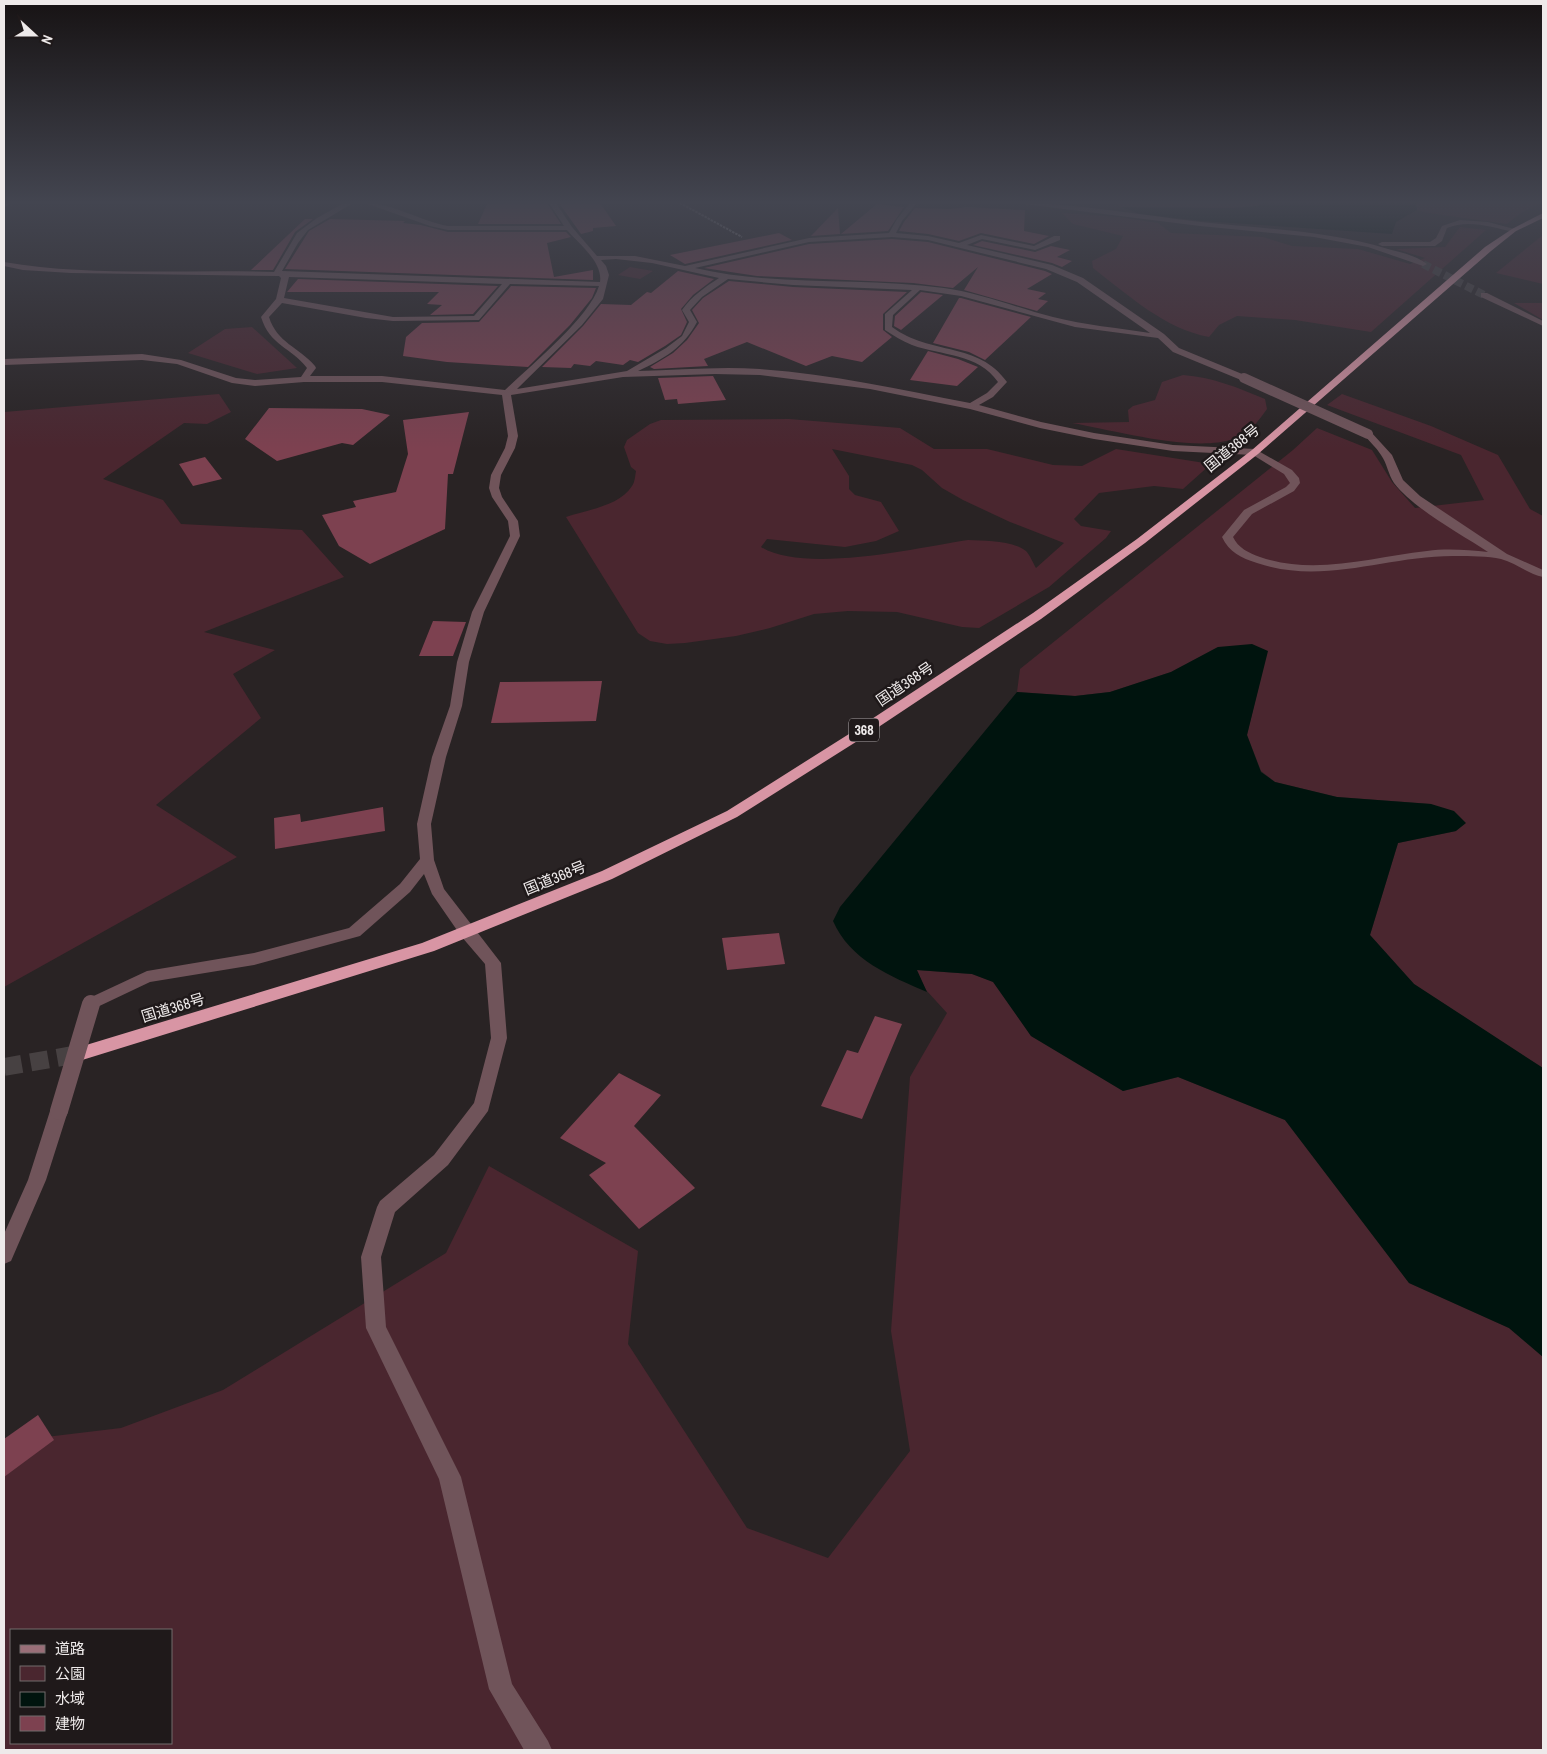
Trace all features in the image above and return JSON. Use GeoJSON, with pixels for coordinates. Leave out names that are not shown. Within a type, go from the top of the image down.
{"type":"FeatureCollection","features":[{"type":"Feature","properties":{"kind":"highway","name":"国道368号"},"geometry":{"type":"LineString","coordinates":[[78,1054],[428,947],[607,875],[732,814],[854,738],[1037,616],[1142,541],[1255,452],[1447,285]]}},
{"type":"Feature","properties":{"kind":"street"},"geometry":{"type":"LineString","coordinates":[[284,285],[280,300],[265,317],[267,329],[277,340],[306,359],[312,368],[304,379]]}},
{"type":"Feature","properties":{"kind":"street"},"geometry":{"type":"LineString","coordinates":[[280,300],[366,316],[393,319],[476,318],[505,285]]}},
{"type":"Feature","properties":{"kind":"street"},"geometry":{"type":"LineString","coordinates":[[539,1750],[501,1688],[450,1477],[376,1328],[371,1257],[387,1207],[441,1160],[482,1106],[499,1038],[493,963],[467,932],[437,890],[427,860],[424,824],[439,757],[456,706],[463,662],[478,612],[515,536],[514,522],[496,498],[494,487],[496,472],[512,443],[514,428],[505,404],[507,393],[579,323],[599,299],[604,285]]}},
{"type":"Feature","properties":{"kind":"street"},"geometry":{"type":"LineString","coordinates":[[627,374],[655,360],[685,337],[693,322],[686,310],[691,302],[712,285]]}},
{"type":"Feature","properties":{"kind":"street"},"geometry":{"type":"LineString","coordinates":[[867,285],[918,288],[981,298],[1064,322],[1161,336]]}},
{"type":"Feature","properties":{"kind":"street"},"geometry":{"type":"LineString","coordinates":[[1087,285],[1161,336],[1176,350],[1244,378],[1368,434],[1387,455],[1394,474],[1407,490],[1445,519],[1503,556],[1543,574]]}},
{"type":"Feature","properties":{"kind":"street"},"geometry":{"type":"LineString","coordinates":[[918,288],[889,314],[888,328],[895,336],[909,343],[966,357],[987,365],[999,373],[1003,382],[990,395],[971,406]]}},
{"type":"Feature","properties":{"kind":"street"},"geometry":{"type":"LineString","coordinates":[[1484,295],[1543,324]]}},
{"type":"Feature","properties":{"kind":"street"},"geometry":{"type":"LineString","coordinates":[[4,362],[142,357],[178,362],[235,381],[256,383],[304,379],[382,379],[507,393],[627,374],[715,371],[786,375],[870,386],[971,406],[1040,425],[1094,436],[1173,448],[1255,452],[1288,472],[1295,482],[1290,488],[1248,512],[1227,537],[1231,546],[1238,552],[1267,564],[1298,570],[1371,563],[1441,553],[1503,556]]}},
{"type":"Feature","properties":{"kind":"street"},"geometry":{"type":"LineString","coordinates":[[4,1254],[37,1180],[91,1004],[147,977],[254,959],[354,932],[405,888],[427,860]]}},
{"type":"Feature","properties":{"kind":"green space"},"geometry":{"type":"Polygon","coordinates":[[[1114,285],[1424,285],[1371,332],[1295,320],[1237,316],[1219,325],[1209,337],[1177,327],[1133,300],[1114,285]]]}},
{"type":"Feature","properties":{"kind":"green space"},"geometry":{"type":"Polygon","coordinates":[[[1514,303],[1543,303],[1543,320],[1514,303]]]}},
{"type":"Feature","properties":{"kind":"green space"},"geometry":{"type":"Polygon","coordinates":[[[252,327],[297,368],[257,374],[188,353],[225,329],[252,327]]]}},
{"type":"Feature","properties":{"kind":"green space"},"geometry":{"type":"Polygon","coordinates":[[[1183,375],[1215,381],[1265,399],[1267,409],[1248,431],[1233,439],[1217,443],[1176,442],[1153,439],[1072,423],[1129,422],[1128,410],[1133,406],[1155,400],[1162,382],[1183,375]]]}},
{"type":"Feature","properties":{"kind":"green space"},"geometry":{"type":"Polygon","coordinates":[[[219,394],[231,412],[207,424],[184,423],[103,479],[163,500],[181,524],[302,530],[344,577],[204,632],[275,650],[233,674],[261,718],[156,805],[237,857],[4,987],[4,412],[219,394]]]}},
{"type":"Feature","properties":{"kind":"green space"},"geometry":{"type":"Polygon","coordinates":[[[1342,394],[1431,426],[1498,455],[1530,509],[1543,516],[1543,1068],[1414,984],[1370,935],[1398,843],[1456,831],[1431,804],[1337,797],[1275,782],[1261,771],[1247,735],[1267,651],[1218,647],[1171,672],[1110,692],[1075,696],[1017,692],[1020,669],[1293,450],[1317,428],[1372,450],[1392,482],[1415,508],[1484,500],[1461,455],[1327,405],[1342,394]]]}},
{"type":"Feature","properties":{"kind":"green space"},"geometry":{"type":"Polygon","coordinates":[[[789,419],[900,428],[934,449],[987,449],[1053,465],[1082,466],[1116,449],[1211,464],[1183,489],[1154,486],[1099,493],[1074,519],[1081,526],[1111,531],[1106,538],[1049,587],[979,628],[962,627],[897,612],[848,611],[814,614],[770,628],[736,636],[667,644],[650,641],[638,633],[566,517],[611,503],[627,493],[634,483],[636,471],[631,467],[624,447],[627,440],[650,424],[661,420],[789,419]],[[832,449],[849,476],[849,489],[855,495],[881,502],[899,531],[876,541],[845,547],[767,539],[761,547],[780,555],[832,559],[891,553],[968,540],[990,541],[1020,547],[1026,551],[1036,568],[1064,543],[1010,522],[963,500],[942,488],[922,470],[912,465],[832,449]]]}},
{"type":"Feature","properties":{"kind":"green space"},"geometry":{"type":"Polygon","coordinates":[[[916,970],[972,974],[994,982],[1031,1036],[1123,1091],[1178,1077],[1285,1120],[1409,1283],[1509,1328],[1543,1357],[1543,1750],[4,1750],[4,1442],[121,1428],[223,1390],[446,1253],[489,1166],[638,1251],[628,1344],[747,1528],[828,1558],[910,1451],[891,1331],[910,1077],[947,1013],[926,990],[916,970]]]}},
{"type":"Feature","properties":{"kind":"water"},"geometry":{"type":"Polygon","coordinates":[[[1252,644],[1268,651],[1247,735],[1261,772],[1275,782],[1337,797],[1431,804],[1454,811],[1466,823],[1456,831],[1398,843],[1370,935],[1414,984],[1543,1068],[1543,1357],[1509,1328],[1409,1283],[1285,1120],[1178,1077],[1123,1091],[1031,1036],[993,982],[972,974],[917,970],[927,992],[885,973],[860,956],[840,935],[833,921],[840,907],[1017,692],[1075,696],[1110,692],[1171,672],[1218,647],[1252,644]]]}},
{"type":"Feature","properties":{"kind":"building"},"geometry":{"type":"Polygon","coordinates":[[[293,285],[498,286],[473,314],[430,315],[442,305],[427,304],[439,292],[287,292],[293,285]]]}},
{"type":"Feature","properties":{"kind":"building"},"geometry":{"type":"Polygon","coordinates":[[[661,285],[706,285],[693,295],[681,309],[687,322],[681,335],[638,362],[630,360],[623,365],[596,361],[590,366],[574,364],[571,368],[542,367],[583,326],[601,304],[631,305],[647,292],[651,293],[661,285]]]}},
{"type":"Feature","properties":{"kind":"building"},"geometry":{"type":"Polygon","coordinates":[[[723,285],[770,285],[907,292],[883,314],[883,330],[892,337],[862,362],[832,356],[806,366],[747,342],[704,359],[708,366],[654,369],[650,367],[673,353],[687,340],[699,323],[692,310],[703,298],[723,285]]]}},
{"type":"Feature","properties":{"kind":"building"},"geometry":{"type":"Polygon","coordinates":[[[928,285],[957,285],[953,288],[928,285]]]}},
{"type":"Feature","properties":{"kind":"building"},"geometry":{"type":"Polygon","coordinates":[[[967,285],[1034,285],[1027,289],[1046,293],[1038,299],[1048,301],[1037,311],[964,290],[967,285]]]}},
{"type":"Feature","properties":{"kind":"building"},"geometry":{"type":"Polygon","coordinates":[[[511,286],[596,288],[592,298],[570,325],[528,367],[447,362],[403,356],[406,337],[422,323],[479,322],[511,286]]]}},
{"type":"Feature","properties":{"kind":"building"},"geometry":{"type":"Polygon","coordinates":[[[921,292],[943,295],[901,330],[894,326],[895,316],[921,292]]]}},
{"type":"Feature","properties":{"kind":"building"},"geometry":{"type":"Polygon","coordinates":[[[959,298],[1031,317],[985,360],[969,352],[933,343],[959,298]]]}},
{"type":"Feature","properties":{"kind":"building"},"geometry":{"type":"Polygon","coordinates":[[[928,351],[958,359],[978,367],[957,386],[910,380],[928,351]]]}},
{"type":"Feature","properties":{"kind":"building"},"geometry":{"type":"Polygon","coordinates":[[[713,376],[726,400],[678,404],[677,399],[665,400],[658,378],[713,376]]]}},
{"type":"Feature","properties":{"kind":"building"},"geometry":{"type":"Polygon","coordinates":[[[269,408],[362,409],[390,415],[353,445],[342,443],[277,461],[245,439],[269,408]]]}},
{"type":"Feature","properties":{"kind":"building"},"geometry":{"type":"Polygon","coordinates":[[[469,412],[453,474],[448,474],[445,529],[370,564],[339,546],[322,515],[356,507],[353,501],[396,492],[408,454],[403,420],[469,412]]]}},
{"type":"Feature","properties":{"kind":"building"},"geometry":{"type":"Polygon","coordinates":[[[205,457],[222,479],[193,486],[179,464],[205,457]]]}},
{"type":"Feature","properties":{"kind":"building"},"geometry":{"type":"Polygon","coordinates":[[[433,621],[466,622],[453,656],[419,656],[433,621]]]}},
{"type":"Feature","properties":{"kind":"building"},"geometry":{"type":"Polygon","coordinates":[[[602,681],[596,721],[491,723],[500,682],[602,681]]]}},
{"type":"Feature","properties":{"kind":"building"},"geometry":{"type":"Polygon","coordinates":[[[383,807],[385,831],[275,849],[274,818],[300,814],[301,822],[383,807]]]}},
{"type":"Feature","properties":{"kind":"building"},"geometry":{"type":"Polygon","coordinates":[[[779,933],[785,964],[727,970],[722,938],[779,933]]]}},
{"type":"Feature","properties":{"kind":"building"},"geometry":{"type":"Polygon","coordinates":[[[875,1016],[902,1024],[862,1119],[821,1106],[847,1050],[858,1053],[875,1016]]]}},
{"type":"Feature","properties":{"kind":"building"},"geometry":{"type":"Polygon","coordinates":[[[619,1073],[661,1095],[634,1126],[695,1188],[639,1229],[589,1175],[606,1163],[560,1138],[619,1073]]]}},
{"type":"Feature","properties":{"kind":"building"},"geometry":{"type":"Polygon","coordinates":[[[38,1415],[54,1440],[4,1477],[4,1439],[38,1415]]]}},
{"type":"Feature","properties":{"kind":"tunnel"},"geometry":{"type":"LineString","coordinates":[[1464,285],[1484,295]]}},
{"type":"Feature","properties":{"kind":"tunnel"},"geometry":{"type":"LineString","coordinates":[[4,1067],[79,1054]]}}]}
